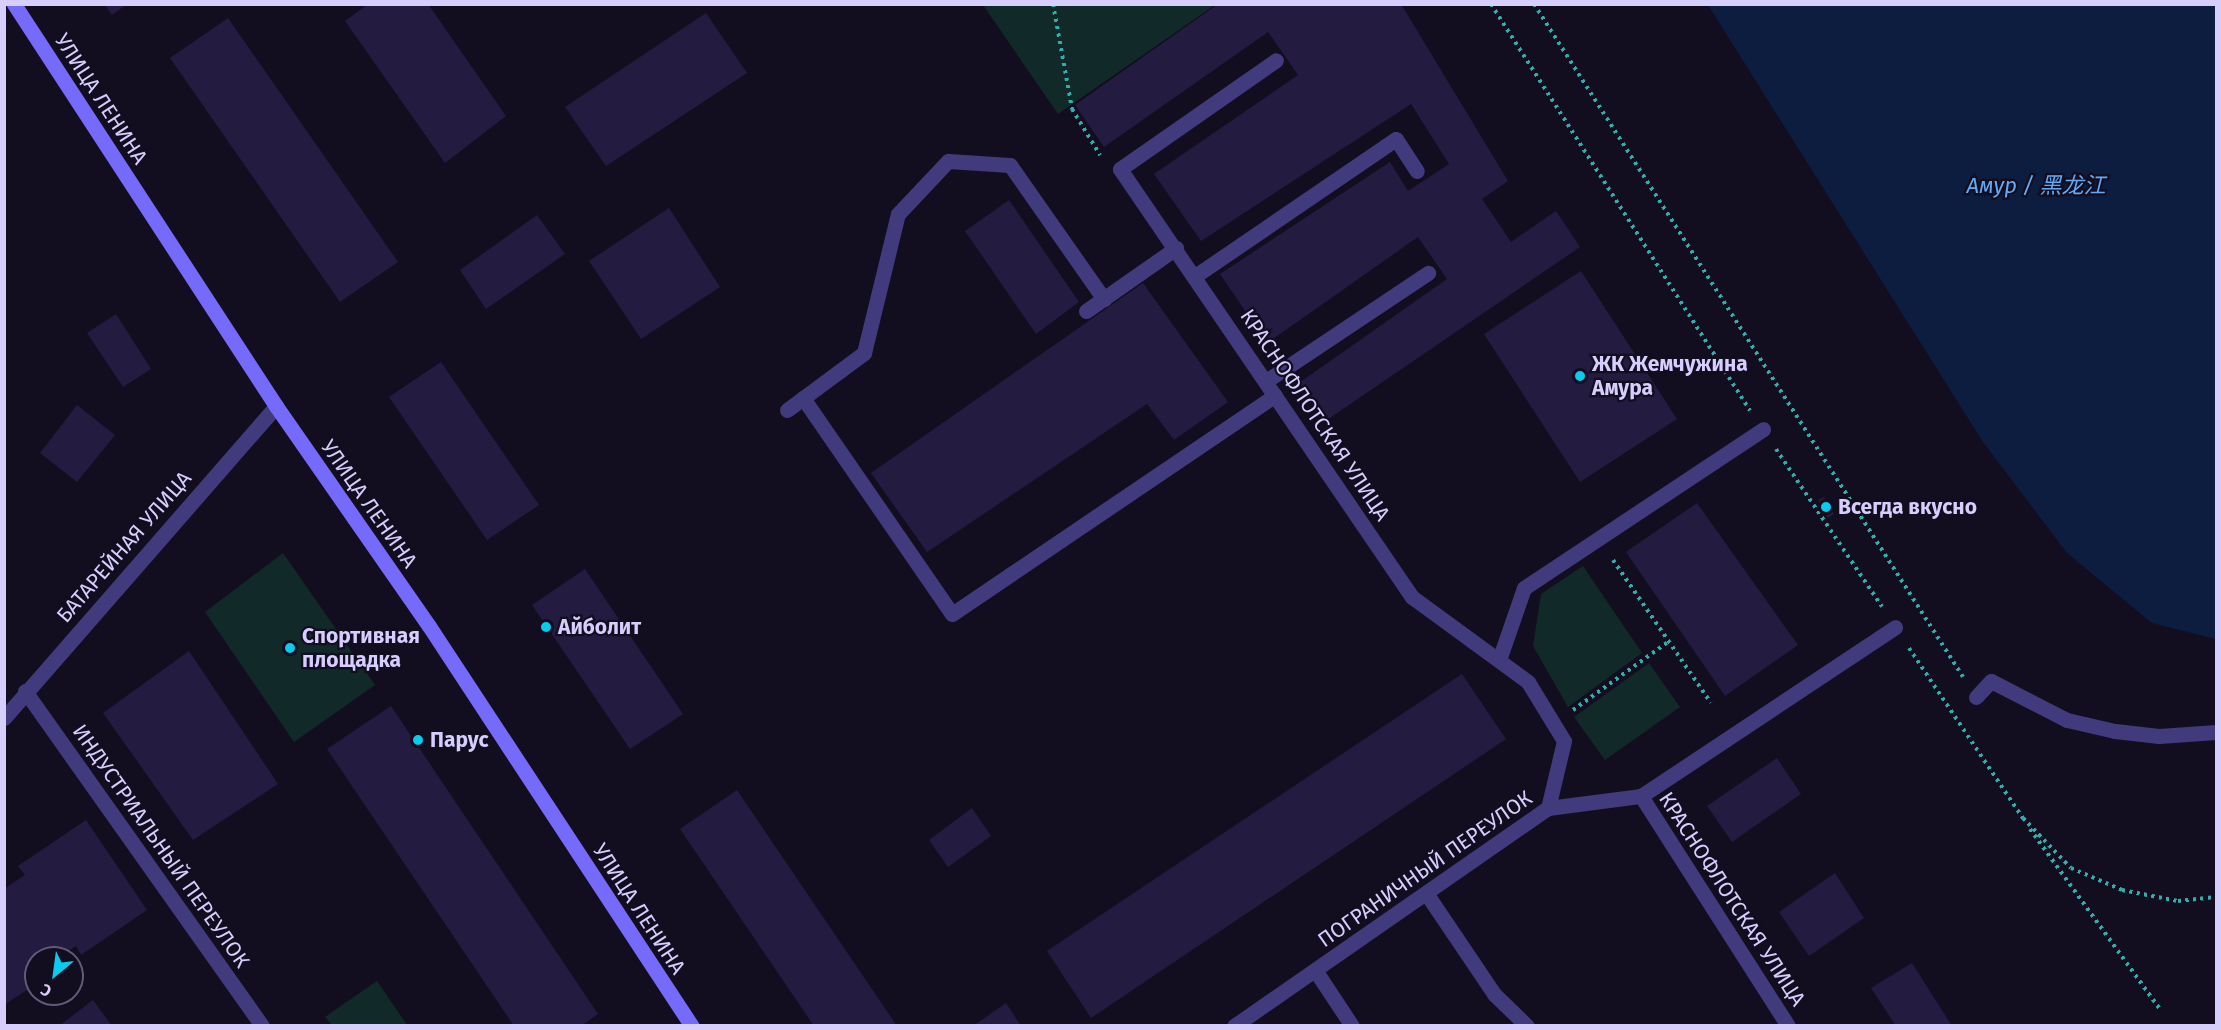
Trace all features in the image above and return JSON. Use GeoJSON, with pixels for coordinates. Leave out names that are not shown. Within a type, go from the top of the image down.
{"type":"FeatureCollection","features":[{"type":"Feature","properties":{"kind":"main road","name":"УЛИЦА ЛЕНИНА"},"geometry":{"type":"LineString","coordinates":[[14,4],[276,406],[429,626],[692,1026]]}},
{"type":"Feature","properties":{"kind":"street"},"geometry":{"type":"LineString","coordinates":[[1120,169],[1276,60]]}},
{"type":"Feature","properties":{"kind":"street"},"geometry":{"type":"LineString","coordinates":[[1195,276],[1396,139],[1418,171]]}},
{"type":"Feature","properties":{"kind":"street"},"geometry":{"type":"LineString","coordinates":[[787,410],[864,353],[898,214],[948,161],[1010,165],[1104,299]]}},
{"type":"Feature","properties":{"kind":"street","name":"КРАСНОФЛОТСКАЯ УЛИЦА"},"geometry":{"type":"LineString","coordinates":[[1120,169],[1412,597],[1528,682],[1563,741],[1548,808]]}},
{"type":"Feature","properties":{"kind":"street"},"geometry":{"type":"LineString","coordinates":[[1086,311],[1176,248]]}},
{"type":"Feature","properties":{"kind":"street"},"geometry":{"type":"LineString","coordinates":[[1266,381],[1428,273]]}},
{"type":"Feature","properties":{"kind":"street"},"geometry":{"type":"LineString","coordinates":[[803,398],[952,614],[1275,395]]}},
{"type":"Feature","properties":{"kind":"street","name":"БАТАРЕЙНАЯ УЛИЦА"},"geometry":{"type":"LineString","coordinates":[[4,717],[276,406]]}},
{"type":"Feature","properties":{"kind":"street"},"geometry":{"type":"LineString","coordinates":[[1499,660],[1524,588],[1597,537],[1763,429]]}},
{"type":"Feature","properties":{"kind":"street","name":"ПОГРАНИЧНЫЙ ПЕРЕУЛОК"},"geometry":{"type":"LineString","coordinates":[[1234,1026],[1548,808],[1641,796],[1895,627]]}},
{"type":"Feature","properties":{"kind":"street"},"geometry":{"type":"LineString","coordinates":[[1976,697],[1991,681],[2067,720],[2115,731],[2158,736],[2217,732]]}},
{"type":"Feature","properties":{"kind":"street","name":"ИНДУСТРИАЛЬНЫЙ ПЕРЕУЛОК"},"geometry":{"type":"LineString","coordinates":[[25,691],[262,1026]]}},
{"type":"Feature","properties":{"kind":"street","name":"КРАСНОФЛОТСКАЯ УЛИЦА"},"geometry":{"type":"LineString","coordinates":[[1641,796],[1788,1026]]}},
{"type":"Feature","properties":{"kind":"street"},"geometry":{"type":"LineString","coordinates":[[1426,893],[1494,994],[1527,1026]]}},
{"type":"Feature","properties":{"kind":"street"},"geometry":{"type":"LineString","coordinates":[[1315,970],[1352,1026]]}},
{"type":"Feature","properties":{"kind":"path"},"geometry":{"type":"LineString","coordinates":[[1053,4],[1072,110],[1101,157],[1120,169]]}},
{"type":"Feature","properties":{"kind":"path"},"geometry":{"type":"LineString","coordinates":[[1491,4],[1763,429],[2023,818],[2159,1008]]}},
{"type":"Feature","properties":{"kind":"path"},"geometry":{"type":"LineString","coordinates":[[1534,4],[1976,697]]}},
{"type":"Feature","properties":{"kind":"path"},"geometry":{"type":"LineString","coordinates":[[1597,537],[1711,703]]}},
{"type":"Feature","properties":{"kind":"path"},"geometry":{"type":"LineString","coordinates":[[1567,714],[1668,642]]}},
{"type":"Feature","properties":{"kind":"path"},"geometry":{"type":"LineString","coordinates":[[2023,818],[2071,868],[2122,890],[2178,901],[2217,897]]}},
{"type":"Feature","properties":{"kind":"green space"},"geometry":{"type":"Polygon","coordinates":[[[983,5],[1215,5],[1058,114],[983,5]]]}},
{"type":"Feature","properties":{"kind":"green space","name":"Спортивная площадка"},"geometry":{"type":"Polygon","coordinates":[[[283,553],[375,685],[294,742],[205,612],[283,553]]]}},
{"type":"Feature","properties":{"kind":"green space"},"geometry":{"type":"Polygon","coordinates":[[[1583,566],[1642,653],[1568,707],[1533,646],[1541,594],[1583,566]]]}},
{"type":"Feature","properties":{"kind":"green space"},"geometry":{"type":"Polygon","coordinates":[[[1649,663],[1680,707],[1605,760],[1574,717],[1649,663]]]}},
{"type":"Feature","properties":{"kind":"green space"},"geometry":{"type":"Polygon","coordinates":[[[377,981],[407,1025],[332,1025],[325,1017],[377,981]]]}},
{"type":"Feature","properties":{"kind":"water","name":"Амур / 黑龙江"},"geometry":{"type":"Polygon","coordinates":[[[1708,5],[2216,5],[2216,639],[2152,623],[2067,553],[1983,442],[1708,5]]]}},
{"type":"Feature","properties":{"kind":"building"},"geometry":{"type":"Polygon","coordinates":[[[104,4],[127,4],[112,15],[104,4]]]}},
{"type":"Feature","properties":{"kind":"building"},"geometry":{"type":"Polygon","coordinates":[[[368,4],[428,4],[506,116],[445,163],[345,21],[368,4]]]}},
{"type":"Feature","properties":{"kind":"building"},"geometry":{"type":"Polygon","coordinates":[[[1218,4],[1401,4],[1508,181],[1482,199],[1511,242],[1556,211],[1580,247],[1324,422],[1299,383],[1447,279],[1418,237],[1267,343],[1220,274],[1390,162],[1408,191],[1449,164],[1411,104],[1201,241],[1154,174],[1298,75],[1268,32],[1104,147],[1075,105],[1218,4]]]}},
{"type":"Feature","properties":{"kind":"building"},"geometry":{"type":"Polygon","coordinates":[[[706,13],[747,73],[606,166],[565,107],[706,13]]]}},
{"type":"Feature","properties":{"kind":"building"},"geometry":{"type":"Polygon","coordinates":[[[228,18],[398,262],[340,302],[170,58],[228,18]]]}},
{"type":"Feature","properties":{"kind":"building"},"geometry":{"type":"Polygon","coordinates":[[[1009,200],[1079,302],[1036,334],[965,231],[1009,200]]]}},
{"type":"Feature","properties":{"kind":"building"},"geometry":{"type":"Polygon","coordinates":[[[669,208],[720,287],[641,339],[589,261],[669,208]]]}},
{"type":"Feature","properties":{"kind":"building"},"geometry":{"type":"Polygon","coordinates":[[[537,215],[565,254],[486,309],[460,270],[537,215]]]}},
{"type":"Feature","properties":{"kind":"building","name":"ЖК Жемчужина Амура"},"geometry":{"type":"Polygon","coordinates":[[[1581,271],[1677,419],[1580,482],[1484,334],[1581,271]]]}},
{"type":"Feature","properties":{"kind":"building"},"geometry":{"type":"Polygon","coordinates":[[[1143,283],[1228,402],[1174,440],[1147,404],[927,552],[871,473],[1143,283]]]}},
{"type":"Feature","properties":{"kind":"building"},"geometry":{"type":"Polygon","coordinates":[[[116,314],[151,369],[123,387],[87,333],[116,314]]]}},
{"type":"Feature","properties":{"kind":"building"},"geometry":{"type":"Polygon","coordinates":[[[441,362],[539,505],[487,540],[389,397],[441,362]]]}},
{"type":"Feature","properties":{"kind":"building"},"geometry":{"type":"Polygon","coordinates":[[[77,405],[115,435],[77,482],[40,453],[77,405]]]}},
{"type":"Feature","properties":{"kind":"building","name":"Всегда вкусно"},"geometry":{"type":"Polygon","coordinates":[[[1824,497],[1834,514],[1828,518],[1818,500],[1824,497]]]}},
{"type":"Feature","properties":{"kind":"building"},"geometry":{"type":"Polygon","coordinates":[[[1697,503],[1798,645],[1725,696],[1626,552],[1697,503]]]}},
{"type":"Feature","properties":{"kind":"building"},"geometry":{"type":"Polygon","coordinates":[[[585,569],[683,714],[630,749],[532,605],[585,569]]]}},
{"type":"Feature","properties":{"kind":"building"},"geometry":{"type":"Polygon","coordinates":[[[189,651],[278,784],[193,840],[103,713],[189,651]]]}},
{"type":"Feature","properties":{"kind":"building"},"geometry":{"type":"Polygon","coordinates":[[[1462,674],[1506,739],[1091,1018],[1047,951],[1462,674]]]}},
{"type":"Feature","properties":{"kind":"building"},"geometry":{"type":"Polygon","coordinates":[[[391,706],[598,1014],[581,1026],[514,1026],[327,749],[391,706]]]}},
{"type":"Feature","properties":{"kind":"building"},"geometry":{"type":"Polygon","coordinates":[[[1777,758],[1801,794],[1732,842],[1707,806],[1777,758]]]}},
{"type":"Feature","properties":{"kind":"building"},"geometry":{"type":"Polygon","coordinates":[[[737,790],[897,1026],[814,1026],[680,829],[737,790]]]}},
{"type":"Feature","properties":{"kind":"building"},"geometry":{"type":"Polygon","coordinates":[[[972,808],[991,836],[948,867],[929,840],[972,808]]]}},
{"type":"Feature","properties":{"kind":"building"},"geometry":{"type":"Polygon","coordinates":[[[86,820],[147,910],[84,953],[84,946],[24,946],[24,992],[4,1005],[4,889],[25,875],[18,866],[86,820]]]}},
{"type":"Feature","properties":{"kind":"building"},"geometry":{"type":"Polygon","coordinates":[[[1835,873],[1864,918],[1809,956],[1779,912],[1835,873]]]}},
{"type":"Feature","properties":{"kind":"building"},"geometry":{"type":"Polygon","coordinates":[[[1912,963],[1952,1026],[1896,1026],[1871,988],[1912,963]]]}},
{"type":"Feature","properties":{"kind":"building"},"geometry":{"type":"Polygon","coordinates":[[[93,1000],[112,1026],[59,1026],[93,1000]]]}},
{"type":"Feature","properties":{"kind":"building"},"geometry":{"type":"Polygon","coordinates":[[[1006,1003],[1021,1026],[973,1026],[1006,1003]]]}},
{"type":"Feature","properties":{"kind":"place","name":"ЖК Жемчужина Амура"},"geometry":{"type":"Point","coordinates":[1580,376]}},
{"type":"Feature","properties":{"kind":"place","name":"Всегда вкусно"},"geometry":{"type":"Point","coordinates":[1826,507]}},
{"type":"Feature","properties":{"kind":"place","name":"Айболит"},"geometry":{"type":"Point","coordinates":[546,627]}},
{"type":"Feature","properties":{"kind":"place","name":"Спортивная площадка"},"geometry":{"type":"Point","coordinates":[290,648]}},
{"type":"Feature","properties":{"kind":"place","name":"Парус"},"geometry":{"type":"Point","coordinates":[418,740]}}]}
